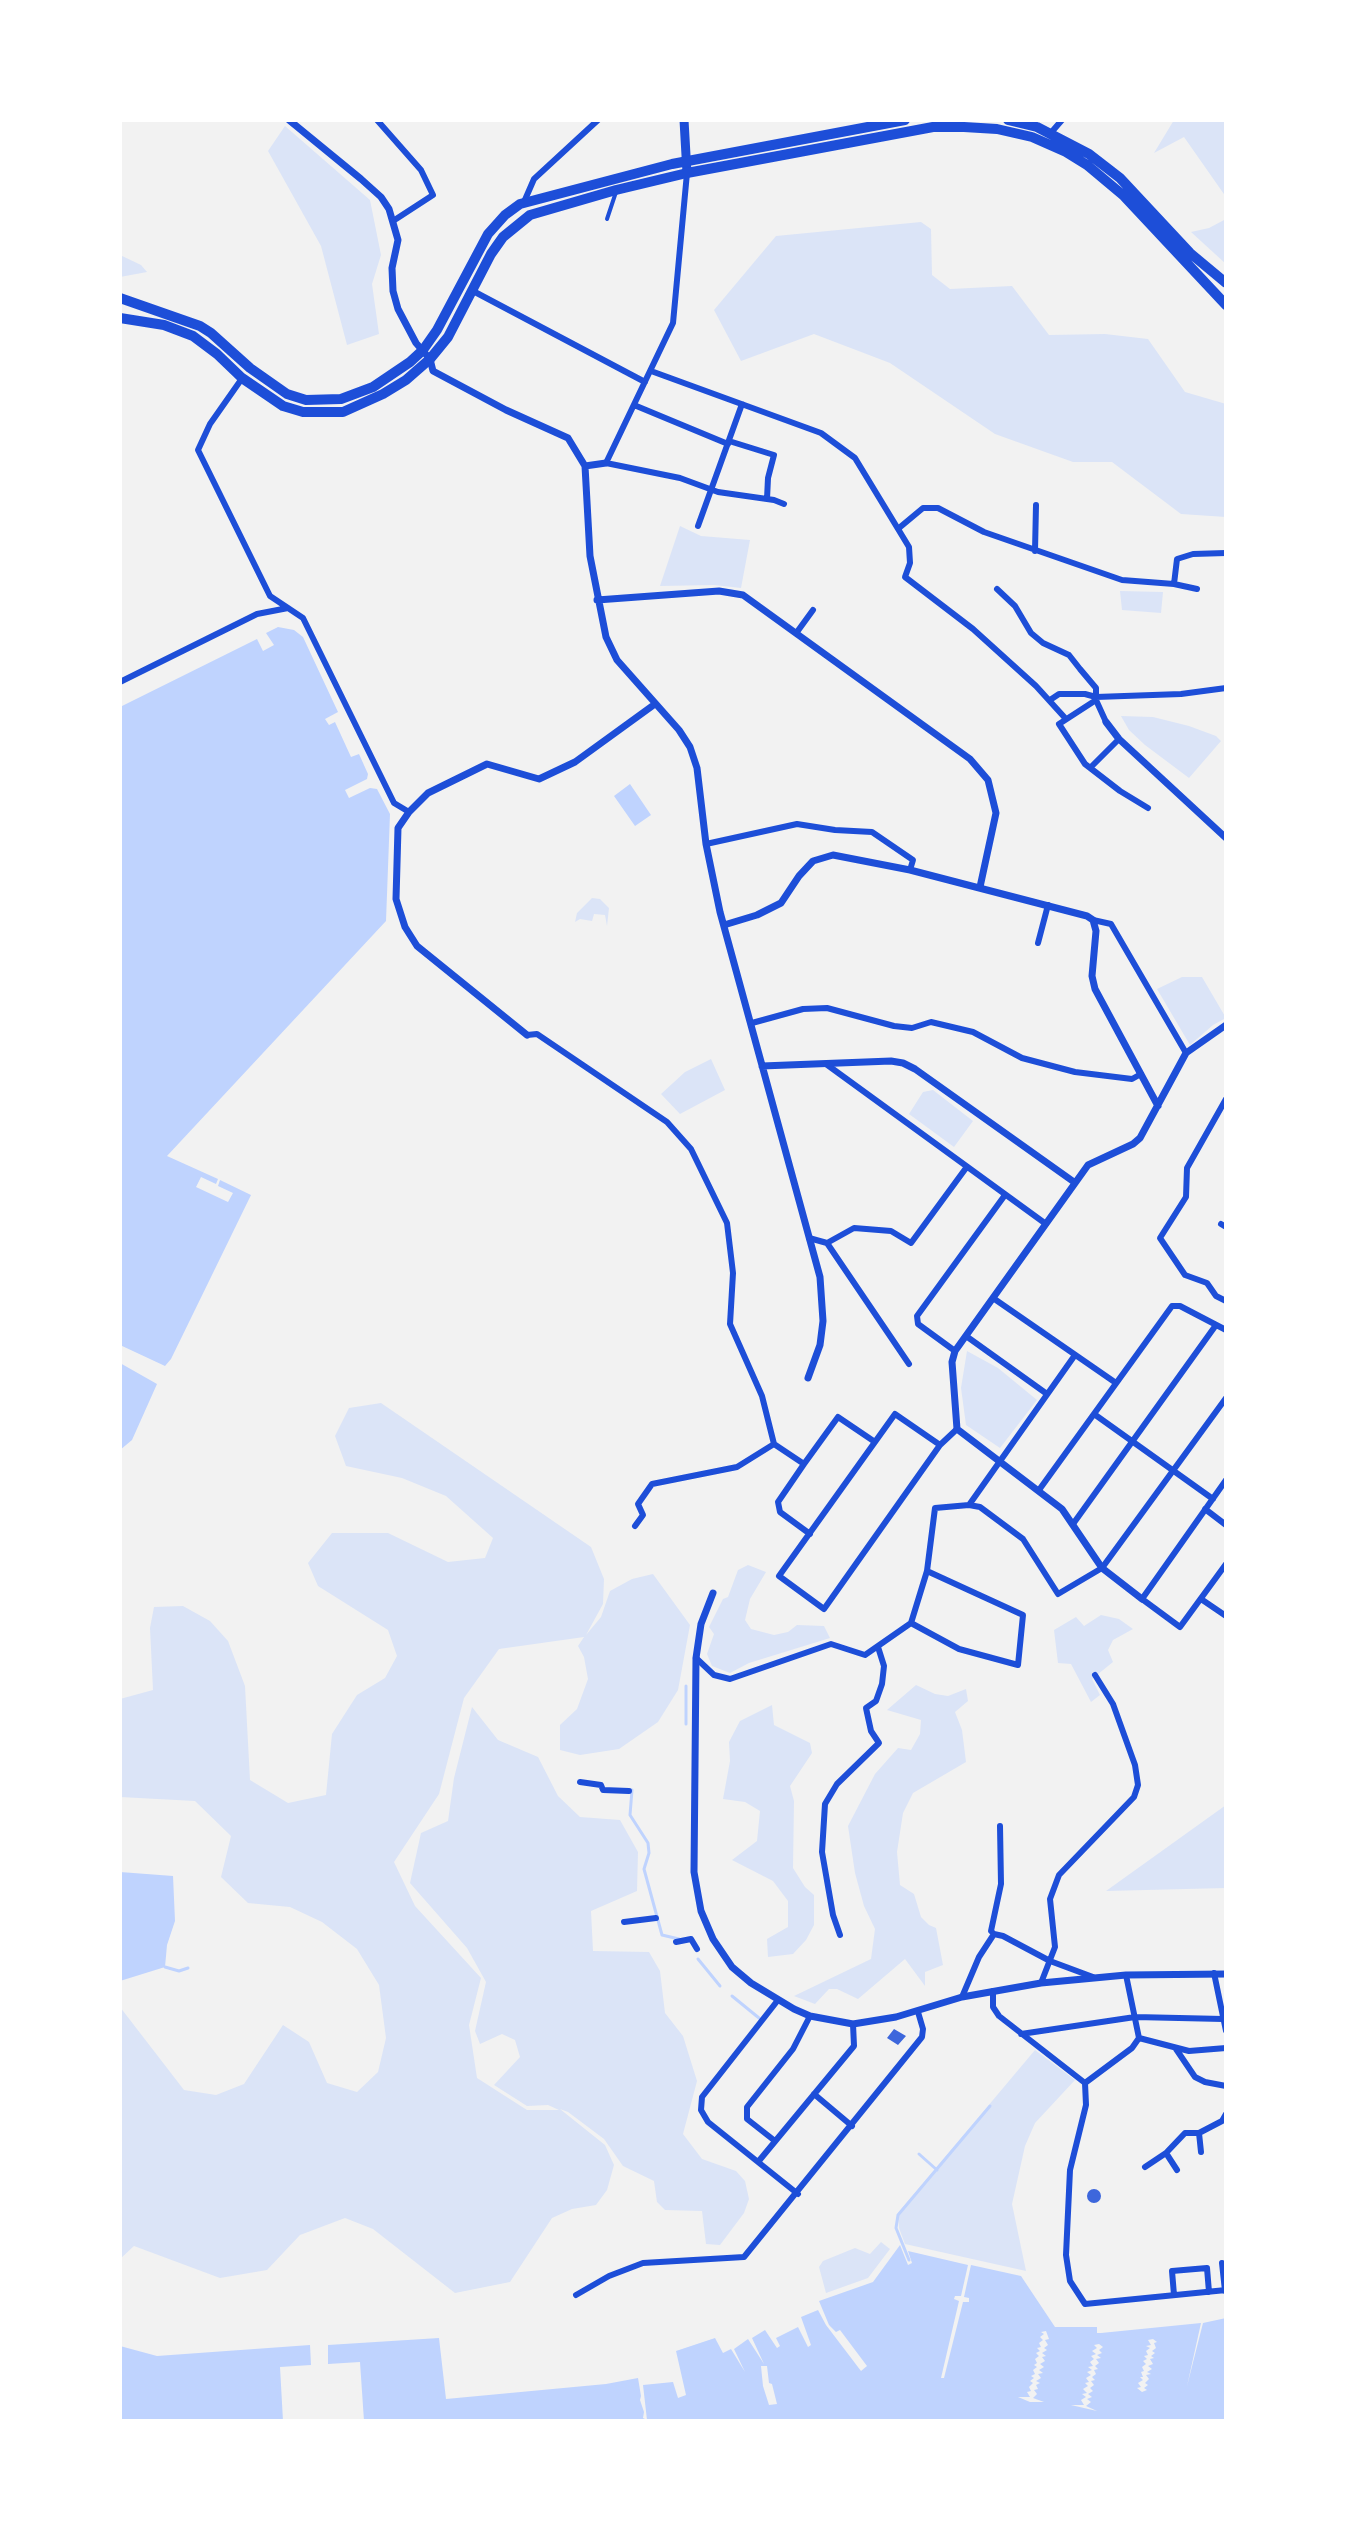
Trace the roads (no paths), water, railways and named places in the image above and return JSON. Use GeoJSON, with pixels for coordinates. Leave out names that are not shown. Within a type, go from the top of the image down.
{"type":"FeatureCollection","features":[{"type":"Feature","properties":{"kind":"highway"},"geometry":{"type":"LineString","coordinates":[[120,318],[164,325],[193,336],[242,378],[283,406],[303,412],[343,412],[406,380],[426,354],[488,234],[505,215],[524,202],[905,120]]}},
{"type":"Feature","properties":{"kind":"highway"},"geometry":{"type":"LineString","coordinates":[[1008,120],[1037,127],[1047,138],[1107,180],[1226,305]]}},
{"type":"Feature","properties":{"kind":"highway"},"geometry":{"type":"LineString","coordinates":[[120,298],[200,326],[287,394],[306,400],[327,401],[356,395],[426,354],[448,337],[497,246],[530,215],[687,167],[933,127],[997,129],[1047,138],[1089,154],[1120,178],[1190,253],[1226,283]]}},
{"type":"Feature","properties":{"kind":"main road"},"geometry":{"type":"LineString","coordinates":[[684,120],[687,167]]}},
{"type":"Feature","properties":{"kind":"street"},"geometry":{"type":"LineString","coordinates":[[289,120],[381,197],[398,240],[392,268],[398,309],[433,371],[506,410],[568,438],[585,466],[590,556],[606,637],[617,660],[679,730],[690,747],[697,768],[706,844],[724,925],[820,1277],[823,1321],[820,1345],[808,1378]]}},
{"type":"Feature","properties":{"kind":"street"},"geometry":{"type":"LineString","coordinates":[[377,120],[421,170],[433,195],[393,221]]}},
{"type":"Feature","properties":{"kind":"street"},"geometry":{"type":"LineString","coordinates":[[524,202],[534,179],[598,120]]}},
{"type":"Feature","properties":{"kind":"street"},"geometry":{"type":"LineString","coordinates":[[1047,138],[1062,120]]}},
{"type":"Feature","properties":{"kind":"street"},"geometry":{"type":"LineString","coordinates":[[606,463],[673,323],[687,167]]}},
{"type":"Feature","properties":{"kind":"street"},"geometry":{"type":"LineString","coordinates":[[607,219],[616,199],[616,190]]}},
{"type":"Feature","properties":{"kind":"street"},"geometry":{"type":"LineString","coordinates":[[473,291],[645,382]]}},
{"type":"Feature","properties":{"kind":"street"},"geometry":{"type":"LineString","coordinates":[[250,368],[210,424],[198,450],[270,596],[303,618],[394,803],[409,812]]}},
{"type":"Feature","properties":{"kind":"street"},"geometry":{"type":"LineString","coordinates":[[651,371],[821,433],[839,444],[855,458],[909,547],[910,563],[905,577],[973,629],[1050,700],[1066,719]]}},
{"type":"Feature","properties":{"kind":"street"},"geometry":{"type":"LineString","coordinates":[[698,526],[742,404]]}},
{"type":"Feature","properties":{"kind":"street"},"geometry":{"type":"LineString","coordinates":[[634,405],[729,443],[774,455],[767,499]]}},
{"type":"Feature","properties":{"kind":"street"},"geometry":{"type":"LineString","coordinates":[[585,466],[606,463],[784,504]]}},
{"type":"Feature","properties":{"kind":"street"},"geometry":{"type":"LineString","coordinates":[[1035,551],[1036,505]]}},
{"type":"Feature","properties":{"kind":"street"},"geometry":{"type":"LineString","coordinates":[[899,528],[923,508],[938,508],[984,532],[1122,580],[1197,589]]}},
{"type":"Feature","properties":{"kind":"street"},"geometry":{"type":"LineString","coordinates":[[1174,584],[1177,559],[1193,554],[1226,553]]}},
{"type":"Feature","properties":{"kind":"street"},"geometry":{"type":"LineString","coordinates":[[997,589],[1015,606],[1031,633],[1043,643],[1069,655],[1096,688],[1096,698],[1106,722],[1119,739],[1226,838]]}},
{"type":"Feature","properties":{"kind":"street"},"geometry":{"type":"LineString","coordinates":[[597,600],[734,592],[758,603],[970,759],[981,771],[993,794],[996,813],[980,887]]}},
{"type":"Feature","properties":{"kind":"street"},"geometry":{"type":"LineString","coordinates":[[120,682],[257,614],[288,608]]}},
{"type":"Feature","properties":{"kind":"street"},"geometry":{"type":"LineString","coordinates":[[797,632],[813,610]]}},
{"type":"Feature","properties":{"kind":"street"},"geometry":{"type":"LineString","coordinates":[[1050,700],[1059,694],[1085,694],[1096,698],[1181,694],[1226,688]]}},
{"type":"Feature","properties":{"kind":"street"},"geometry":{"type":"LineString","coordinates":[[1096,698],[1059,724],[1090,768],[1148,808]]}},
{"type":"Feature","properties":{"kind":"street"},"geometry":{"type":"LineString","coordinates":[[655,704],[575,762],[553,774],[539,779],[487,764],[428,793],[398,828],[396,899],[405,927],[417,946],[527,1035],[537,1034],[667,1122],[691,1149],[727,1223],[733,1273],[730,1324],[762,1396],[774,1444],[804,1464]]}},
{"type":"Feature","properties":{"kind":"street"},"geometry":{"type":"LineString","coordinates":[[1090,768],[1119,739]]}},
{"type":"Feature","properties":{"kind":"street"},"geometry":{"type":"LineString","coordinates":[[706,844],[797,824],[872,832],[913,860],[910,870]]}},
{"type":"Feature","properties":{"kind":"street"},"geometry":{"type":"LineString","coordinates":[[724,925],[757,915],[781,903],[813,861],[833,855],[850,856],[1048,905],[1111,924],[1186,1053]]}},
{"type":"Feature","properties":{"kind":"street"},"geometry":{"type":"LineString","coordinates":[[1038,943],[1048,905]]}},
{"type":"Feature","properties":{"kind":"street"},"geometry":{"type":"LineString","coordinates":[[1093,920],[1096,931],[1092,976],[1095,989],[1158,1106]]}},
{"type":"Feature","properties":{"kind":"street"},"geometry":{"type":"LineString","coordinates":[[752,1023],[803,1009],[827,1008],[894,1026],[912,1028],[931,1022],[963,1029],[1022,1058],[1075,1072],[1132,1079],[1141,1074]]}},
{"type":"Feature","properties":{"kind":"street"},"geometry":{"type":"LineString","coordinates":[[1226,1025],[1186,1053],[1140,1138],[1088,1165],[1074,1182],[955,1351],[952,1362],[954,1423],[957,1429],[1062,1509],[1102,1568],[1142,1599],[1180,1627],[1226,1564]]}},
{"type":"Feature","properties":{"kind":"street"},"geometry":{"type":"LineString","coordinates":[[762,1066],[891,1061],[915,1069],[1074,1182]]}},
{"type":"Feature","properties":{"kind":"street"},"geometry":{"type":"LineString","coordinates":[[825,1064],[1046,1224]]}},
{"type":"Feature","properties":{"kind":"street"},"geometry":{"type":"LineString","coordinates":[[1226,1099],[1187,1168],[1186,1197],[1160,1238],[1185,1275],[1207,1283],[1216,1296],[1226,1301]]}},
{"type":"Feature","properties":{"kind":"street"},"geometry":{"type":"LineString","coordinates":[[827,1243],[854,1228],[891,1231],[911,1243],[966,1168]]}},
{"type":"Feature","properties":{"kind":"street"},"geometry":{"type":"LineString","coordinates":[[955,1351],[918,1324],[917,1316],[1005,1195]]}},
{"type":"Feature","properties":{"kind":"street"},"geometry":{"type":"LineString","coordinates":[[809,1238],[827,1243],[909,1364]]}},
{"type":"Feature","properties":{"kind":"street"},"geometry":{"type":"LineString","coordinates":[[993,1298],[1116,1383]]}},
{"type":"Feature","properties":{"kind":"street"},"geometry":{"type":"LineString","coordinates":[[1039,1490],[1172,1306],[1180,1306],[1226,1330]]}},
{"type":"Feature","properties":{"kind":"street"},"geometry":{"type":"LineString","coordinates":[[1073,1524],[1216,1325]]}},
{"type":"Feature","properties":{"kind":"street"},"geometry":{"type":"LineString","coordinates":[[966,1336],[1047,1394]]}},
{"type":"Feature","properties":{"kind":"street"},"geometry":{"type":"LineString","coordinates":[[969,1505],[1075,1355]]}},
{"type":"Feature","properties":{"kind":"street"},"geometry":{"type":"LineString","coordinates":[[696,1658],[714,1675],[730,1679],[831,1644],[865,1655],[878,1647],[911,1623],[927,1571],[935,1508],[980,1507],[1023,1539],[1058,1594],[1102,1568],[1226,1398]]}},
{"type":"Feature","properties":{"kind":"street"},"geometry":{"type":"LineString","coordinates":[[940,1445],[895,1414],[779,1576],[824,1609],[940,1445],[957,1429]]}},
{"type":"Feature","properties":{"kind":"street"},"geometry":{"type":"LineString","coordinates":[[1094,1414],[1213,1499]]}},
{"type":"Feature","properties":{"kind":"street"},"geometry":{"type":"LineString","coordinates":[[810,1534],[780,1512],[778,1502],[804,1464],[838,1417],[875,1442]]}},
{"type":"Feature","properties":{"kind":"street"},"geometry":{"type":"LineString","coordinates":[[635,1526],[643,1515],[638,1504],[652,1484],[737,1467],[774,1444]]}},
{"type":"Feature","properties":{"kind":"street"},"geometry":{"type":"LineString","coordinates":[[1142,1599],[1226,1480]]}},
{"type":"Feature","properties":{"kind":"street"},"geometry":{"type":"LineString","coordinates":[[1205,1509],[1226,1525]]}},
{"type":"Feature","properties":{"kind":"street"},"geometry":{"type":"LineString","coordinates":[[911,1623],[959,1649],[1018,1665],[1023,1615],[927,1571]]}},
{"type":"Feature","properties":{"kind":"street"},"geometry":{"type":"LineString","coordinates":[[713,1593],[701,1624],[696,1658],[694,1872],[701,1911],[713,1939],[732,1967],[751,1983],[810,2016],[853,2024],[918,2012],[962,1997],[1041,1983],[1126,1975],[1226,1974]]}},
{"type":"Feature","properties":{"kind":"street"},"geometry":{"type":"LineString","coordinates":[[1201,1599],[1226,1616]]}},
{"type":"Feature","properties":{"kind":"street"},"geometry":{"type":"LineString","coordinates":[[840,1935],[833,1915],[822,1852],[825,1804],[837,1784],[879,1743],[871,1731],[866,1708],[876,1701],[882,1684],[884,1666],[878,1647]]}},
{"type":"Feature","properties":{"kind":"street"},"geometry":{"type":"LineString","coordinates":[[1041,1983],[1055,1947],[1050,1899],[1059,1875],[1134,1797],[1138,1785],[1135,1765],[1113,1704],[1095,1675]]}},
{"type":"Feature","properties":{"kind":"street"},"geometry":{"type":"LineString","coordinates":[[580,1782],[601,1785],[603,1790],[629,1791]]}},
{"type":"Feature","properties":{"kind":"street"},"geometry":{"type":"LineString","coordinates":[[1000,1826],[1001,1884],[991,1931],[1050,1961],[1096,1978]]}},
{"type":"Feature","properties":{"kind":"street"},"geometry":{"type":"LineString","coordinates":[[624,1922],[656,1918]]}},
{"type":"Feature","properties":{"kind":"street"},"geometry":{"type":"LineString","coordinates":[[962,1997],[979,1957],[994,1934]]}},
{"type":"Feature","properties":{"kind":"street"},"geometry":{"type":"LineString","coordinates":[[676,1942],[691,1939],[697,1949]]}},
{"type":"Feature","properties":{"kind":"street"},"geometry":{"type":"LineString","coordinates":[[1214,1973],[1226,2031]]}},
{"type":"Feature","properties":{"kind":"street"},"geometry":{"type":"LineString","coordinates":[[1085,2083],[1132,2048],[1139,2038],[1126,1975]]}},
{"type":"Feature","properties":{"kind":"street"},"geometry":{"type":"LineString","coordinates":[[993,1991],[993,2007],[999,2016],[1085,2083],[1086,2105],[1070,2170],[1066,2255],[1070,2281],[1085,2304],[1226,2290],[1222,2263]]}},
{"type":"Feature","properties":{"kind":"street"},"geometry":{"type":"LineString","coordinates":[[778,2000],[702,2097],[701,2110],[708,2122],[798,2194]]}},
{"type":"Feature","properties":{"kind":"street"},"geometry":{"type":"LineString","coordinates":[[576,2295],[609,2276],[643,2263],[744,2257],[922,2037],[918,2012]]}},
{"type":"Feature","properties":{"kind":"street"},"geometry":{"type":"LineString","coordinates":[[775,2141],[747,2119],[747,2107],[793,2049],[810,2016]]}},
{"type":"Feature","properties":{"kind":"street"},"geometry":{"type":"LineString","coordinates":[[1021,2034],[1135,2017],[1223,2019]]}},
{"type":"Feature","properties":{"kind":"street"},"geometry":{"type":"LineString","coordinates":[[758,2162],[854,2046],[853,2024]]}},
{"type":"Feature","properties":{"kind":"street"},"geometry":{"type":"LineString","coordinates":[[1139,2038],[1189,2051],[1226,2048]]}},
{"type":"Feature","properties":{"kind":"street"},"geometry":{"type":"LineString","coordinates":[[1176,2049],[1195,2077],[1226,2086]]}},
{"type":"Feature","properties":{"kind":"street"},"geometry":{"type":"LineString","coordinates":[[814,2094],[852,2126]]}},
{"type":"Feature","properties":{"kind":"street"},"geometry":{"type":"LineString","coordinates":[[1145,2167],[1166,2153],[1185,2133],[1199,2133],[1222,2121],[1226,2114]]}},
{"type":"Feature","properties":{"kind":"street"},"geometry":{"type":"LineString","coordinates":[[1199,2133],[1201,2152]]}},
{"type":"Feature","properties":{"kind":"street"},"geometry":{"type":"LineString","coordinates":[[1166,2153],[1177,2170]]}},
{"type":"Feature","properties":{"kind":"street"},"geometry":{"type":"LineString","coordinates":[[1174,2295],[1172,2271],[1207,2268],[1209,2292]]}},
{"type":"Feature","properties":{"kind":"water"},"geometry":{"type":"Polygon","coordinates":[[[278,627],[294,630],[303,637],[338,712],[325,719],[329,725],[335,722],[351,757],[359,754],[368,774],[367,779],[345,790],[349,798],[370,788],[377,789],[390,814],[386,921],[167,1156],[218,1179],[216,1184],[201,1177],[196,1187],[228,1202],[233,1193],[218,1186],[220,1180],[251,1195],[165,1366],[120,1345],[120,707],[257,639],[263,651],[274,645],[266,633],[278,627]]]}},
{"type":"Feature","properties":{"kind":"water"},"geometry":{"type":"Polygon","coordinates":[[[630,784],[651,815],[635,826],[614,796],[630,784]]]}},
{"type":"Feature","properties":{"kind":"water"},"geometry":{"type":"Polygon","coordinates":[[[120,1363],[157,1384],[132,1440],[120,1450],[120,1363]]]}},
{"type":"Feature","properties":{"kind":"water"},"geometry":{"type":"Polygon","coordinates":[[[120,1872],[173,1876],[175,1921],[167,1945],[165,1967],[120,1981],[120,1872]]]}},
{"type":"Feature","properties":{"kind":"water"},"geometry":{"type":"Polygon","coordinates":[[[900,2245],[908,2265],[912,2263],[908,2251],[968,2265],[961,2296],[954,2299],[959,2301],[941,2378],[944,2378],[963,2302],[969,2302],[969,2298],[964,2297],[971,2265],[1021,2276],[1055,2327],[1097,2327],[1097,2333],[1101,2333],[1201,2323],[1187,2386],[1203,2323],[1226,2318],[1226,2421],[364,2421],[360,2362],[328,2364],[328,2345],[439,2338],[446,2399],[606,2384],[638,2378],[643,2418],[647,2420],[643,2385],[673,2382],[678,2398],[686,2395],[676,2351],[715,2338],[723,2353],[731,2349],[745,2372],[734,2349],[748,2339],[764,2364],[752,2338],[765,2330],[777,2348],[780,2346],[776,2338],[798,2327],[808,2347],[811,2345],[801,2317],[818,2310],[861,2371],[867,2366],[840,2330],[836,2332],[829,2325],[819,2301],[873,2282],[900,2245]],[[1046,2331],[1041,2332],[1044,2334],[1040,2337],[1043,2340],[1039,2343],[1041,2347],[1037,2348],[1040,2351],[1036,2353],[1039,2356],[1034,2365],[1037,2367],[1031,2376],[1034,2378],[1030,2381],[1033,2383],[1029,2387],[1031,2391],[1027,2392],[1030,2397],[1018,2397],[1030,2402],[1044,2402],[1033,2398],[1037,2394],[1034,2390],[1038,2389],[1036,2385],[1040,2383],[1036,2381],[1041,2378],[1038,2374],[1043,2373],[1039,2370],[1044,2367],[1040,2364],[1045,2361],[1042,2357],[1046,2356],[1042,2353],[1048,2345],[1045,2340],[1049,2339],[1046,2331]],[[1148,2340],[1151,2345],[1146,2346],[1150,2348],[1146,2351],[1148,2355],[1144,2356],[1147,2359],[1143,2361],[1146,2364],[1142,2367],[1143,2377],[1140,2377],[1143,2380],[1138,2383],[1141,2387],[1137,2388],[1142,2392],[1147,2390],[1144,2388],[1149,2379],[1146,2375],[1151,2374],[1147,2372],[1152,2369],[1148,2366],[1153,2364],[1150,2359],[1154,2358],[1151,2356],[1155,2353],[1152,2351],[1157,2342],[1148,2340]],[[1094,2345],[1097,2348],[1092,2351],[1096,2354],[1091,2356],[1094,2359],[1090,2362],[1093,2366],[1088,2367],[1092,2370],[1087,2372],[1091,2375],[1086,2378],[1088,2386],[1083,2389],[1087,2393],[1082,2394],[1086,2397],[1081,2400],[1084,2405],[1071,2405],[1097,2411],[1086,2406],[1091,2402],[1087,2399],[1092,2397],[1088,2394],[1093,2391],[1091,2381],[1095,2380],[1092,2377],[1099,2363],[1096,2359],[1101,2358],[1097,2355],[1102,2353],[1099,2350],[1103,2347],[1094,2345]],[[761,2366],[769,2405],[777,2404],[767,2366],[761,2366]]]}},
{"type":"Feature","properties":{"kind":"water"},"geometry":{"type":"Polygon","coordinates":[[[310,2345],[311,2365],[280,2367],[283,2421],[120,2421],[120,2346],[157,2356],[310,2345]]]}},
{"type":"Feature","properties":{"kind":"waterway"},"geometry":{"type":"LineString","coordinates":[[686,1686],[686,1724]]}},
{"type":"Feature","properties":{"kind":"waterway"},"geometry":{"type":"LineString","coordinates":[[632,1790],[630,1815],[648,1843],[649,1853],[644,1869],[662,1935],[679,1939]]}},
{"type":"Feature","properties":{"kind":"waterway"},"geometry":{"type":"LineString","coordinates":[[698,1959],[720,1986]]}},
{"type":"Feature","properties":{"kind":"waterway"},"geometry":{"type":"LineString","coordinates":[[165,1967],[179,1971],[188,1968]]}},
{"type":"Feature","properties":{"kind":"waterway"},"geometry":{"type":"LineString","coordinates":[[732,1996],[759,2018]]}},
{"type":"Feature","properties":{"kind":"waterway"},"geometry":{"type":"LineString","coordinates":[[909,2260],[896,2228],[898,2215],[990,2106]]}},
{"type":"Feature","properties":{"kind":"waterway"},"geometry":{"type":"LineString","coordinates":[[919,2154],[937,2170]]}}]}
